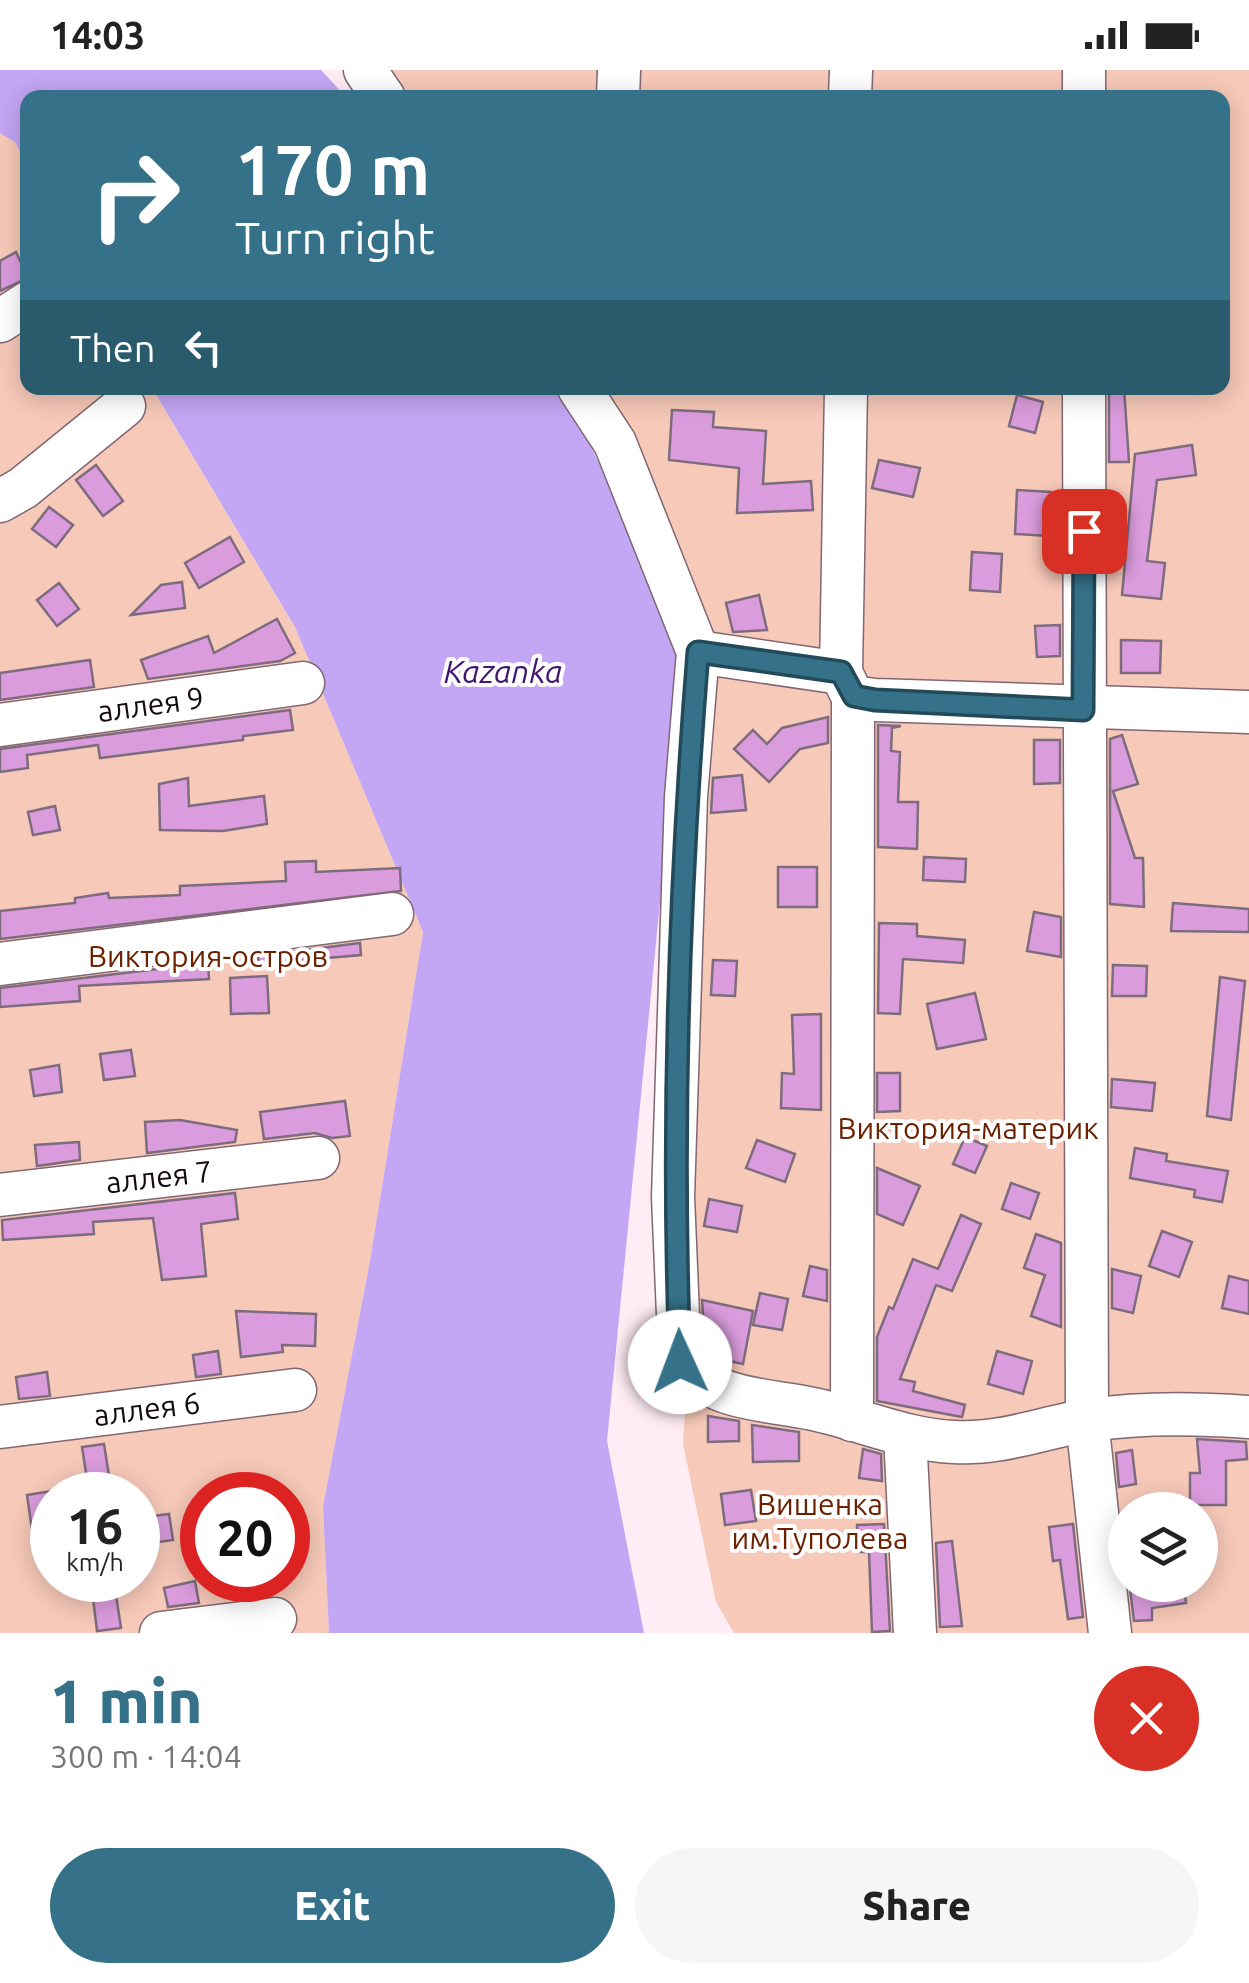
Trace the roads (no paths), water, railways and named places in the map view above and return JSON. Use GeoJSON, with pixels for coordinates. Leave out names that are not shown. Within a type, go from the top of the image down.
{"type":"FeatureCollection","features":[{"type":"Feature","properties":{"kind":"lane"},"geometry":{"type":"LineString","coordinates":[[584,395],[616,443],[698,652],[686,797],[673,1197],[680,1362],[696,1380],[748,1400],[812,1409],[904,1435],[956,1443],[1020,1437],[1087,1420],[1182,1412],[1249,1416]]}},
{"type":"Feature","properties":{"kind":"lane"},"geometry":{"type":"LineString","coordinates":[[846,395],[852,1420]]}},
{"type":"Feature","properties":{"kind":"lane"},"geometry":{"type":"LineString","coordinates":[[1084,395],[1087,1420],[1110,1633]]}},
{"type":"Feature","properties":{"kind":"lane"},"geometry":{"type":"LineString","coordinates":[[0,501],[22,488],[124,406]]}},
{"type":"Feature","properties":{"kind":"lane"},"geometry":{"type":"LineString","coordinates":[[698,652],[847,684],[1083,710],[1249,712]]}},
{"type":"Feature","properties":{"kind":"lane","name":"аллея 9"},"geometry":{"type":"LineString","coordinates":[[0,725],[303,684]]}},
{"type":"Feature","properties":{"kind":"lane"},"geometry":{"type":"LineString","coordinates":[[0,964],[392,914]]}},
{"type":"Feature","properties":{"kind":"lane","name":"аллея 7"},"geometry":{"type":"LineString","coordinates":[[0,1195],[318,1158]]}},
{"type":"Feature","properties":{"kind":"lane","name":"аллея 6"},"geometry":{"type":"LineString","coordinates":[[0,1427],[295,1390]]}},
{"type":"Feature","properties":{"kind":"lane"},"geometry":{"type":"LineString","coordinates":[[904,1435],[915,1633]]}},
{"type":"Feature","properties":{"kind":"lane"},"geometry":{"type":"LineString","coordinates":[[161,1633],[274,1620]]}},
{"type":"Feature","properties":{"kind":"water"},"geometry":{"type":"Polygon","coordinates":[[[0,70],[321,70],[340,90],[20,90],[20,152],[16,143],[0,133],[0,70]]]}},
{"type":"Feature","properties":{"kind":"water","name":"Kazanka"},"geometry":{"type":"Polygon","coordinates":[[[156,395],[564,395],[685,648],[607,1441],[644,1633],[329,1633],[323,1506],[370,1261],[423,932],[295,627],[156,395]]]}},
{"type":"Feature","properties":{"kind":"park label","name":"Виктория-остров"},"geometry":{"type":"Point","coordinates":[208,956]}},
{"type":"Feature","properties":{"kind":"park label","name":"Виктория-материк"},"geometry":{"type":"Point","coordinates":[968,1128]}},
{"type":"Feature","properties":{"kind":"park label","name":"Вишенка им.Туполева"},"geometry":{"type":"Point","coordinates":[820,1521]}}]}
